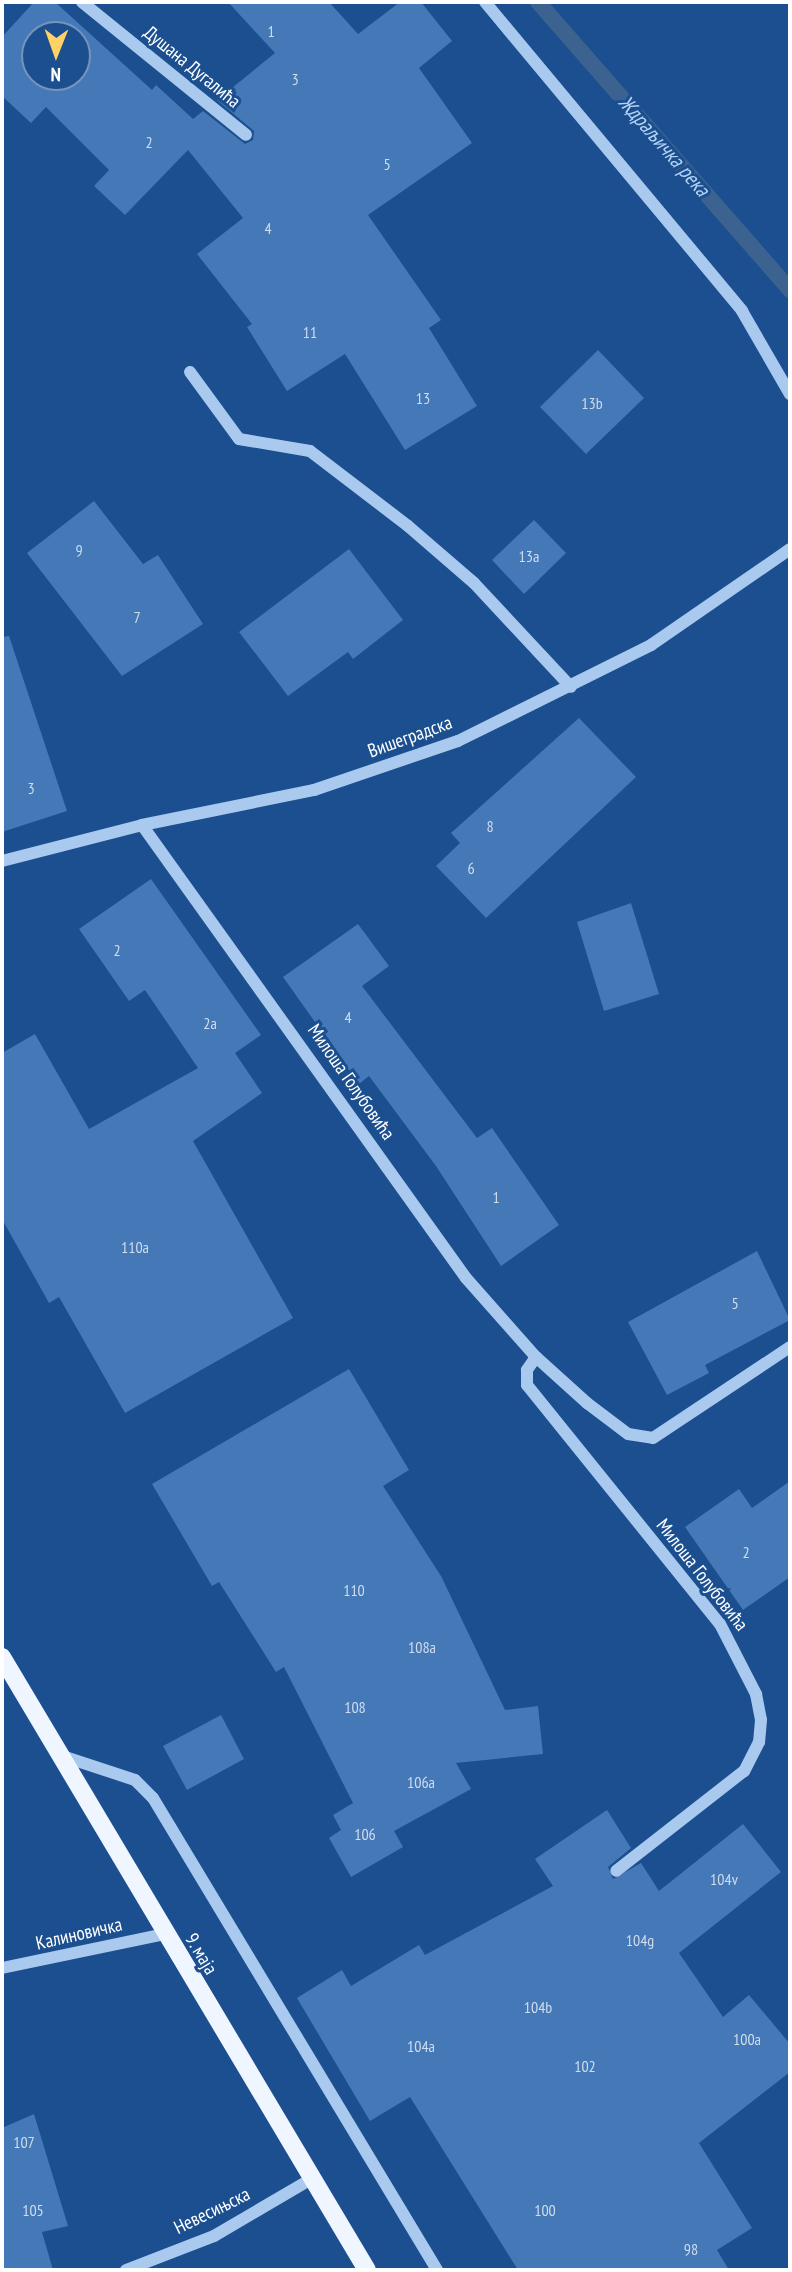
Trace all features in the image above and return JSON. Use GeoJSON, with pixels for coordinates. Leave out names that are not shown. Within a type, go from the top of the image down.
{"type":"FeatureCollection","features":[{"type":"Feature","properties":{"kind":"main road","name":"9. маја"},"geometry":{"type":"LineString","coordinates":[[2,1657],[367,2270]]}},
{"type":"Feature","properties":{"kind":"street","name":"Душана Дугалића"},"geometry":{"type":"LineString","coordinates":[[82,2],[246,135]]}},
{"type":"Feature","properties":{"kind":"street"},"geometry":{"type":"LineString","coordinates":[[485,2],[742,311],[790,394]]}},
{"type":"Feature","properties":{"kind":"street"},"geometry":{"type":"LineString","coordinates":[[190,372],[239,439],[310,452],[408,526],[474,583],[570,687]]}},
{"type":"Feature","properties":{"kind":"street","name":"Вишеградска"},"geometry":{"type":"LineString","coordinates":[[2,861],[142,825],[314,790],[458,741],[652,645],[790,549]]}},
{"type":"Feature","properties":{"kind":"street","name":"Милоша Голубовића"},"geometry":{"type":"LineString","coordinates":[[142,825],[466,1278],[536,1357],[587,1403],[639,1439],[653,1438],[790,1347]]}},
{"type":"Feature","properties":{"kind":"street","name":"Милоша Голубовића"},"geometry":{"type":"LineString","coordinates":[[536,1357],[527,1370],[527,1385],[720,1624],[756,1693],[761,1720],[759,1742],[744,1771],[616,1871]]}},
{"type":"Feature","properties":{"kind":"street"},"geometry":{"type":"LineString","coordinates":[[59,1755],[135,1780],[153,1798],[437,2270]]}},
{"type":"Feature","properties":{"kind":"street","name":"Калиновичка"},"geometry":{"type":"LineString","coordinates":[[2,1968],[165,1934]]}},
{"type":"Feature","properties":{"kind":"street","name":"Невесињска"},"geometry":{"type":"LineString","coordinates":[[125,2270],[214,2236],[311,2179]]}},
{"type":"Feature","properties":{"kind":"building"},"geometry":{"type":"Polygon","coordinates":[[[34,2],[55,2],[76,21],[21,21],[21,91],[91,91],[91,35],[152,90],[156,85],[193,119],[203,111],[245,144],[253,140],[254,131],[217,100],[275,53],[228,2],[329,2],[358,34],[400,2],[421,2],[452,41],[419,68],[472,143],[368,215],[441,320],[429,328],[477,406],[405,450],[345,354],[287,391],[247,327],[252,324],[197,254],[243,218],[188,150],[125,215],[94,186],[109,170],[46,107],[31,123],[2,96],[2,37],[34,2]]]}},
{"type":"Feature","properties":{"kind":"building"},"geometry":{"type":"Polygon","coordinates":[[[598,350],[644,398],[586,454],[540,407],[598,350]]]}},
{"type":"Feature","properties":{"kind":"building"},"geometry":{"type":"Polygon","coordinates":[[[94,501],[143,564],[158,555],[203,624],[122,676],[27,553],[94,501]]]}},
{"type":"Feature","properties":{"kind":"building"},"geometry":{"type":"Polygon","coordinates":[[[534,520],[566,553],[524,594],[492,560],[534,520]]]}},
{"type":"Feature","properties":{"kind":"building"},"geometry":{"type":"Polygon","coordinates":[[[349,549],[403,620],[353,659],[348,652],[288,696],[239,632],[349,549]]]}},
{"type":"Feature","properties":{"kind":"building"},"geometry":{"type":"Polygon","coordinates":[[[9,636],[67,811],[2,832],[2,637],[9,636]]]}},
{"type":"Feature","properties":{"kind":"building"},"geometry":{"type":"Polygon","coordinates":[[[579,718],[636,777],[486,918],[436,866],[460,843],[451,833],[579,718]]]}},
{"type":"Feature","properties":{"kind":"building"},"geometry":{"type":"Polygon","coordinates":[[[151,879],[261,1035],[235,1053],[262,1093],[193,1141],[293,1318],[125,1413],[59,1297],[49,1303],[2,1219],[2,1053],[35,1034],[89,1129],[198,1068],[145,990],[129,1001],[79,929],[151,879]]]}},
{"type":"Feature","properties":{"kind":"building"},"geometry":{"type":"Polygon","coordinates":[[[631,903],[659,994],[604,1011],[577,922],[631,903]]]}},
{"type":"Feature","properties":{"kind":"building"},"geometry":{"type":"Polygon","coordinates":[[[358,924],[389,966],[362,986],[477,1138],[492,1128],[559,1225],[501,1266],[436,1166],[369,1076],[359,1084],[283,977],[358,924]]]}},
{"type":"Feature","properties":{"kind":"building"},"geometry":{"type":"Polygon","coordinates":[[[757,1251],[790,1320],[705,1365],[709,1373],[667,1395],[628,1322],[757,1251]]]}},
{"type":"Feature","properties":{"kind":"building"},"geometry":{"type":"Polygon","coordinates":[[[349,1369],[409,1470],[383,1486],[441,1576],[505,1710],[538,1706],[543,1754],[456,1763],[471,1789],[394,1831],[403,1847],[351,1877],[329,1838],[341,1830],[333,1815],[353,1803],[284,1667],[276,1672],[219,1582],[212,1586],[152,1484],[349,1369]]]}},
{"type":"Feature","properties":{"kind":"building"},"geometry":{"type":"Polygon","coordinates":[[[790,1481],[790,1577],[743,1610],[685,1527],[739,1489],[752,1508],[790,1481]]]}},
{"type":"Feature","properties":{"kind":"building"},"geometry":{"type":"Polygon","coordinates":[[[221,1715],[244,1759],[187,1790],[163,1746],[221,1715]]]}},
{"type":"Feature","properties":{"kind":"building"},"geometry":{"type":"Polygon","coordinates":[[[607,1810],[631,1848],[608,1867],[613,1879],[641,1863],[659,1891],[743,1824],[781,1872],[679,1953],[723,2017],[749,1995],[790,2044],[790,2072],[699,2143],[752,2228],[717,2250],[729,2270],[518,2270],[410,2097],[370,2121],[297,1998],[342,1970],[351,1986],[419,1945],[425,1955],[553,1886],[535,1859],[607,1810]]]}},
{"type":"Feature","properties":{"kind":"building"},"geometry":{"type":"Polygon","coordinates":[[[34,2114],[68,2226],[42,2232],[53,2270],[2,2270],[2,2128],[34,2114]]]}},
{"type":"Feature","properties":{"kind":"waterway","name":"Ждраљичка река"},"geometry":{"type":"LineString","coordinates":[[538,2],[790,290]]}}]}
